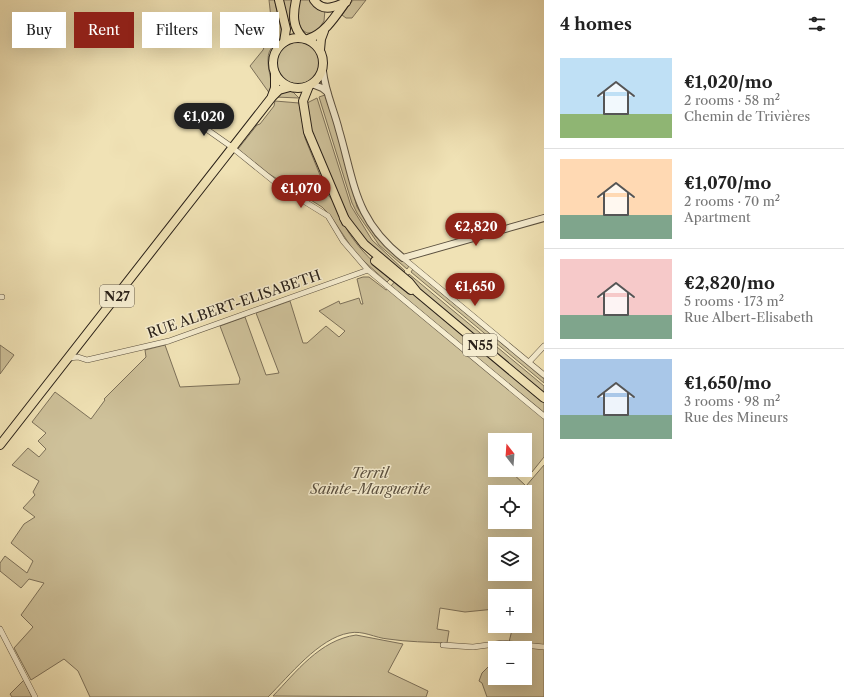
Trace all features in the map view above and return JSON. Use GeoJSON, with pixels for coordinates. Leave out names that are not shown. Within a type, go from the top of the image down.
{"type":"FeatureCollection","features":[{"type":"Feature","properties":{"kind":"main road"},"geometry":{"type":"LineString","coordinates":[[280,0],[286,29],[284,42],[296,38],[305,39],[315,36],[325,28],[347,1]]}},
{"type":"Feature","properties":{"kind":"main road"},"geometry":{"type":"LineString","coordinates":[[296,0],[293,20],[299,34],[320,50]]}},
{"type":"Feature","properties":{"kind":"main road"},"geometry":{"type":"LineString","coordinates":[[314,0],[319,6],[327,8],[347,1]]}},
{"type":"Feature","properties":{"kind":"main road"},"geometry":{"type":"LineString","coordinates":[[303,101],[311,85],[322,71],[324,60],[320,50],[321,39],[325,28]]}},
{"type":"Feature","properties":{"kind":"main road","name":"N27"},"geometry":{"type":"LineString","coordinates":[[272,97],[275,88],[275,74],[273,67],[275,53],[284,42]]}},
{"type":"Feature","properties":{"kind":"main road"},"geometry":{"type":"LineString","coordinates":[[275,74],[282,83],[291,87]]}},
{"type":"Feature","properties":{"kind":"main road","name":"N27"},"geometry":{"type":"LineString","coordinates":[[0,445],[79,346],[272,97],[279,90],[311,85]]}},
{"type":"Feature","properties":{"kind":"main road","name":"N55"},"geometry":{"type":"LineString","coordinates":[[291,87],[303,101],[308,132],[344,218],[364,244],[404,278],[417,292],[544,398]]}},
{"type":"Feature","properties":{"kind":"street"},"geometry":{"type":"LineString","coordinates":[[322,71],[361,208],[380,238],[544,375]]}},
{"type":"Feature","properties":{"kind":"street"},"geometry":{"type":"LineString","coordinates":[[311,85],[322,88],[327,92]]}},
{"type":"Feature","properties":{"kind":"street"},"geometry":{"type":"LineString","coordinates":[[184,114],[232,147],[281,187],[328,216],[343,241],[368,270],[544,416]]}},
{"type":"Feature","properties":{"kind":"street"},"geometry":{"type":"LineString","coordinates":[[404,258],[544,218]]}},
{"type":"Feature","properties":{"kind":"street","name":"RUE ALBERT-ELISABETH"},"geometry":{"type":"LineString","coordinates":[[69,358],[87,360],[169,341],[368,270]]}},
{"type":"Feature","properties":{"kind":"street"},"geometry":{"type":"LineString","coordinates":[[529,362],[544,345]]}},
{"type":"Feature","properties":{"kind":"street"},"geometry":{"type":"LineString","coordinates":[[79,346],[79,353],[83,359]]}},
{"type":"Feature","properties":{"kind":"street"},"geometry":{"type":"LineString","coordinates":[[0,629],[35,697]]}},
{"type":"Feature","properties":{"kind":"street"},"geometry":{"type":"LineString","coordinates":[[443,645],[473,647],[503,643],[544,647]]}},
{"type":"Feature","properties":{"kind":"green space"},"geometry":{"type":"Polygon","coordinates":[[[269,0],[275,0],[277,12],[270,12],[269,0]]]}},
{"type":"Feature","properties":{"kind":"green space"},"geometry":{"type":"Polygon","coordinates":[[[282,0],[293,0],[291,23],[288,24],[282,0]]]}},
{"type":"Feature","properties":{"kind":"green space"},"geometry":{"type":"Polygon","coordinates":[[[299,0],[312,0],[325,10],[324,21],[316,33],[307,33],[300,27],[297,14],[299,0]]]}},
{"type":"Feature","properties":{"kind":"green space"},"geometry":{"type":"Polygon","coordinates":[[[353,0],[366,0],[352,18],[346,18],[342,15],[353,0]]]}},
{"type":"Feature","properties":{"kind":"green space"},"geometry":{"type":"Polygon","coordinates":[[[279,21],[282,34],[279,40],[279,21]]]}},
{"type":"Feature","properties":{"kind":"green space"},"geometry":{"type":"Polygon","coordinates":[[[298,42],[313,48],[319,63],[313,78],[298,84],[283,78],[277,63],[283,48],[298,42]]]}},
{"type":"Feature","properties":{"kind":"green space"},"geometry":{"type":"Polygon","coordinates":[[[264,48],[272,48],[268,55],[271,80],[270,94],[250,66],[264,48]]]}},
{"type":"Feature","properties":{"kind":"green space"},"geometry":{"type":"Polygon","coordinates":[[[288,90],[293,92],[299,98],[275,97],[280,92],[288,90]]]}},
{"type":"Feature","properties":{"kind":"green space"},"geometry":{"type":"Polygon","coordinates":[[[325,95],[336,127],[357,207],[376,237],[409,266],[407,269],[379,245],[357,213],[352,203],[319,97],[325,95]]]}},
{"type":"Feature","properties":{"kind":"green space"},"geometry":{"type":"Polygon","coordinates":[[[317,98],[351,206],[372,240],[405,271],[402,274],[375,251],[350,221],[311,131],[307,103],[317,98]]]}},
{"type":"Feature","properties":{"kind":"green space"},"geometry":{"type":"Polygon","coordinates":[[[275,101],[299,103],[305,138],[328,195],[334,203],[353,239],[368,257],[391,278],[387,282],[356,254],[330,215],[322,207],[266,172],[238,149],[274,106],[275,101]]]}},
{"type":"Feature","properties":{"kind":"green space"},"geometry":{"type":"Polygon","coordinates":[[[413,269],[544,379],[544,383],[411,272],[413,269]]]}},
{"type":"Feature","properties":{"kind":"green space"},"geometry":{"type":"Polygon","coordinates":[[[409,274],[544,386],[544,394],[406,278],[409,274]]]}},
{"type":"Feature","properties":{"kind":"green space","name":"Terril Sainte-Marguerite"},"geometry":{"type":"Polygon","coordinates":[[[369,277],[386,290],[388,289],[544,418],[544,457],[532,472],[532,433],[488,433],[488,477],[516,477],[525,485],[488,485],[488,529],[532,529],[532,485],[527,485],[544,465],[544,645],[532,644],[532,641],[509,641],[511,633],[532,633],[532,589],[488,589],[488,610],[465,612],[440,608],[437,629],[449,631],[447,643],[395,640],[354,632],[338,636],[327,642],[305,659],[268,697],[90,697],[78,671],[64,659],[31,680],[14,648],[33,627],[21,615],[44,583],[29,579],[21,588],[0,571],[0,563],[5,556],[27,573],[33,561],[11,543],[24,524],[35,517],[23,508],[35,495],[33,492],[39,481],[12,465],[28,448],[39,457],[46,449],[38,441],[46,433],[32,422],[55,392],[91,419],[105,400],[104,399],[146,357],[145,350],[165,345],[180,387],[239,384],[240,379],[220,326],[245,317],[266,375],[279,373],[256,313],[290,301],[303,343],[307,343],[326,326],[339,337],[345,331],[319,311],[339,301],[340,304],[359,298],[361,304],[363,304],[357,279],[369,277]]]}},
{"type":"Feature","properties":{"kind":"green space"},"geometry":{"type":"Polygon","coordinates":[[[396,280],[544,401],[544,413],[391,286],[396,280]]]}},
{"type":"Feature","properties":{"kind":"green space"},"geometry":{"type":"Polygon","coordinates":[[[0,345],[14,355],[0,374],[0,345]]]}},
{"type":"Feature","properties":{"kind":"green space"},"geometry":{"type":"Polygon","coordinates":[[[356,635],[403,644],[388,672],[428,691],[426,697],[273,696],[300,667],[320,650],[343,638],[356,635]]]}},
{"type":"Feature","properties":{"kind":"green space"},"geometry":{"type":"Polygon","coordinates":[[[532,647],[544,648],[544,697],[487,697],[482,683],[479,681],[482,673],[488,667],[488,685],[532,685],[532,647]]]}},
{"type":"Feature","properties":{"kind":"green space"},"geometry":{"type":"Polygon","coordinates":[[[24,680],[32,697],[12,697],[10,694],[24,680]]]}}]}
